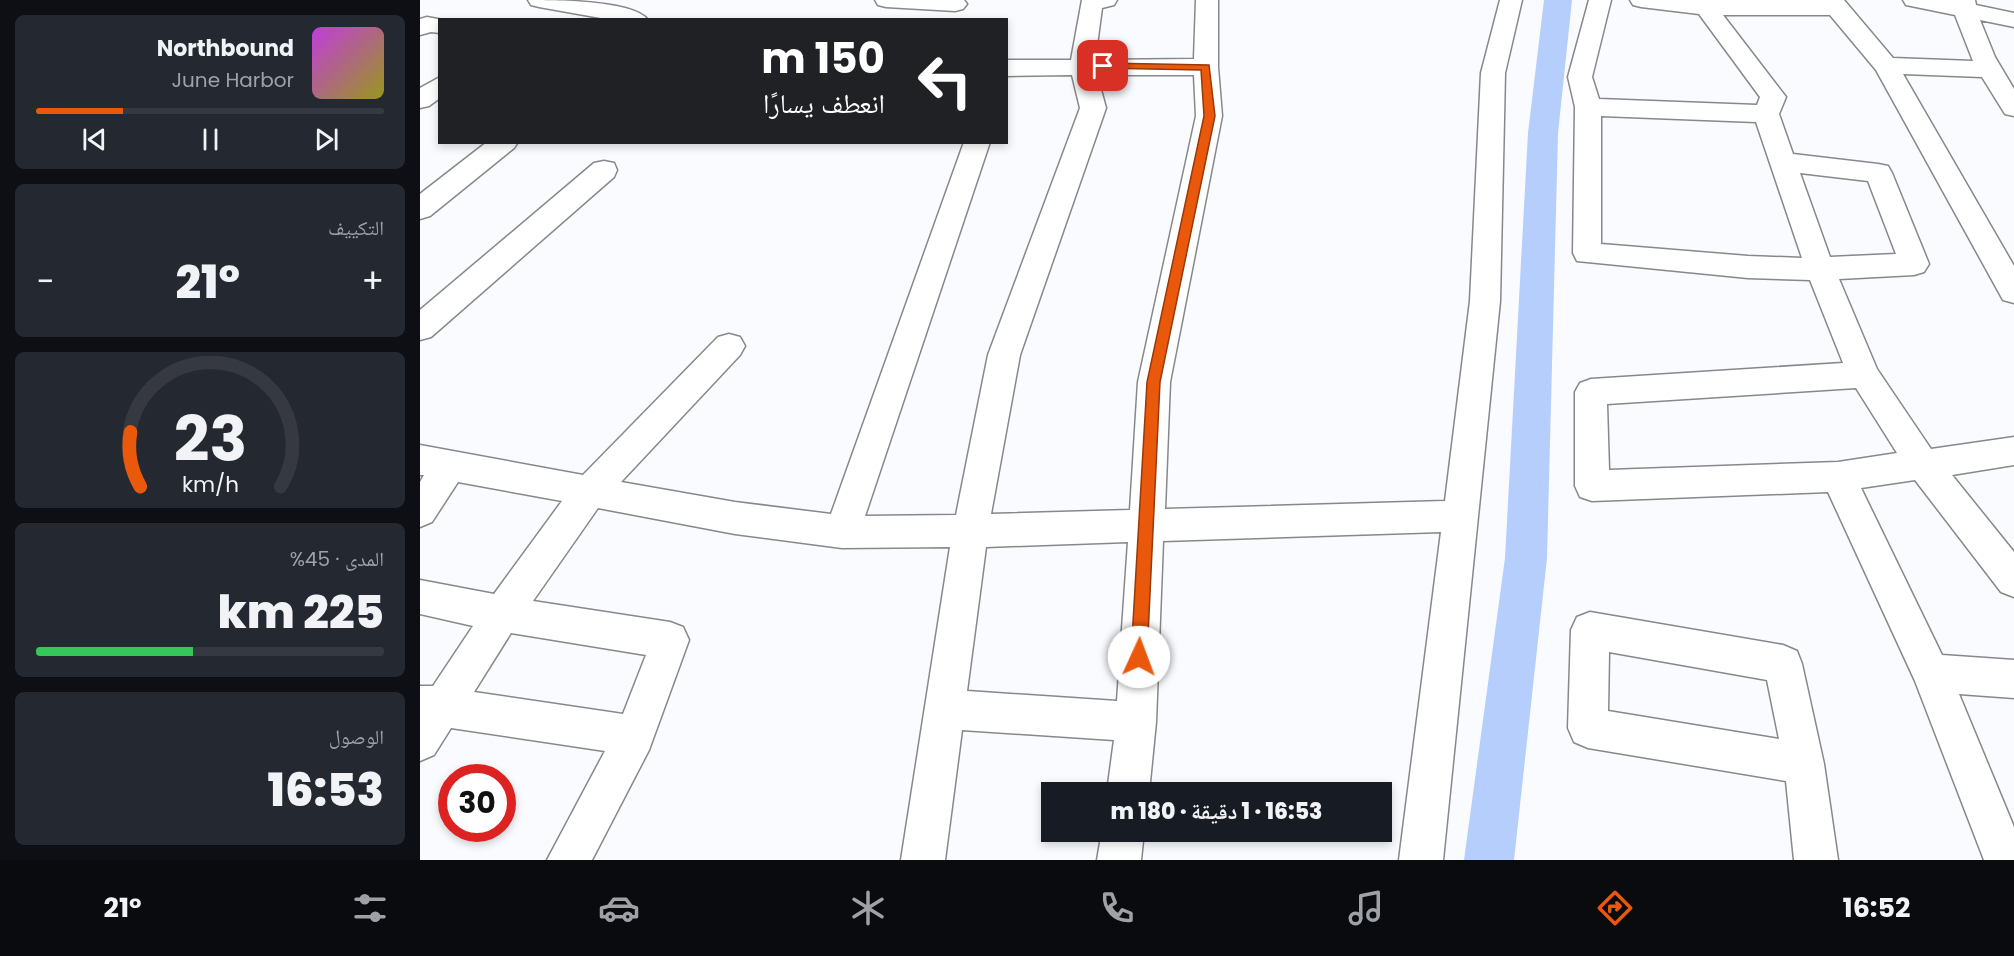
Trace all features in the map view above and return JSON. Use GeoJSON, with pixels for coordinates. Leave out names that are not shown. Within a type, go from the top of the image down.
{"type":"FeatureCollection","features":[{"type":"Feature","properties":{"kind":"street"},"geometry":{"type":"LineString","coordinates":[[539,0],[626,11]]}},
{"type":"Feature","properties":{"kind":"street"},"geometry":{"type":"LineString","coordinates":[[886,0],[954,8]]}},
{"type":"Feature","properties":{"kind":"street"},"geometry":{"type":"LineString","coordinates":[[923,860],[946,709],[969,531],[1005,355],[1093,108],[1082,66],[1090,4],[1106,0]]}},
{"type":"Feature","properties":{"kind":"street"},"geometry":{"type":"LineString","coordinates":[[1129,782],[1136,722],[1154,382],[1209,116],[1206,67],[1207,0]]}},
{"type":"Feature","properties":{"kind":"street"},"geometry":{"type":"LineString","coordinates":[[1421,860],[1485,301],[1493,73],[1511,0]]}},
{"type":"Feature","properties":{"kind":"street"},"geometry":{"type":"LineString","coordinates":[[1600,0],[1580,78],[1588,107],[1587,253],[1748,267],[1820,269],[1914,264],[1878,173],[1784,162]]}},
{"type":"Feature","properties":{"kind":"street"},"geometry":{"type":"LineString","coordinates":[[1641,0],[1706,8],[1835,4],[1886,66],[2014,292]]}},
{"type":"Feature","properties":{"kind":"street"},"geometry":{"type":"LineString","coordinates":[[1914,0],[1964,6],[2014,20]]}},
{"type":"Feature","properties":{"kind":"street"},"geometry":{"type":"LineString","coordinates":[[1964,6],[1988,69],[2014,108]]}},
{"type":"Feature","properties":{"kind":"street"},"geometry":{"type":"LineString","coordinates":[[1706,8],[1773,97],[1766,114],[1820,269],[1864,375],[1922,463],[2014,580]]}},
{"type":"Feature","properties":{"kind":"street"},"geometry":{"type":"LineString","coordinates":[[420,28],[427,24],[438,26]]}},
{"type":"Feature","properties":{"kind":"street"},"geometry":{"type":"LineString","coordinates":[[1886,66],[1988,69]]}},
{"type":"Feature","properties":{"kind":"street"},"geometry":{"type":"LineString","coordinates":[[1008,68],[1206,67]]}},
{"type":"Feature","properties":{"kind":"street"},"geometry":{"type":"LineString","coordinates":[[420,100],[438,86]]}},
{"type":"Feature","properties":{"kind":"street"},"geometry":{"type":"LineString","coordinates":[[1588,107],[1766,114]]}},
{"type":"Feature","properties":{"kind":"street"},"geometry":{"type":"LineString","coordinates":[[420,209],[502,144]]}},
{"type":"Feature","properties":{"kind":"street"},"geometry":{"type":"LineString","coordinates":[[842,532],[976,144]]}},
{"type":"Feature","properties":{"kind":"street"},"geometry":{"type":"LineString","coordinates":[[420,328],[604,170]]}},
{"type":"Feature","properties":{"kind":"street"},"geometry":{"type":"LineString","coordinates":[[420,741],[431,705],[502,614],[590,491],[729,346]]}},
{"type":"Feature","properties":{"kind":"street"},"geometry":{"type":"LineString","coordinates":[[1864,375],[1591,392],[1592,486],[1838,477],[2014,451]]}},
{"type":"Feature","properties":{"kind":"street"},"geometry":{"type":"LineString","coordinates":[[420,511],[435,463],[735,518],[842,532],[969,531],[1460,516]]}},
{"type":"Feature","properties":{"kind":"street"},"geometry":{"type":"LineString","coordinates":[[1838,477],[1931,673],[2000,847],[2014,848]]}},
{"type":"Feature","properties":{"kind":"street"},"geometry":{"type":"LineString","coordinates":[[420,597],[502,614],[670,640],[635,736],[569,860]]}},
{"type":"Feature","properties":{"kind":"street"},"geometry":{"type":"LineString","coordinates":[[1804,764],[1588,728],[1590,630],[1784,664],[1804,764],[1816,860]]}},
{"type":"Feature","properties":{"kind":"street"},"geometry":{"type":"LineString","coordinates":[[1931,673],[2014,679]]}},
{"type":"Feature","properties":{"kind":"street"},"geometry":{"type":"LineString","coordinates":[[431,705],[635,736]]}},
{"type":"Feature","properties":{"kind":"street"},"geometry":{"type":"LineString","coordinates":[[946,709],[1136,722]]}},
{"type":"Feature","properties":{"kind":"street"},"geometry":{"type":"LineString","coordinates":[[1119,860],[1121,842]]}},
{"type":"Feature","properties":{"kind":"waterway"},"geometry":{"type":"LineString","coordinates":[[1489,860],[1526,558],[1543,133],[1558,0]]}},
{"type":"Feature","properties":{"kind":"route"},"geometry":{"type":"LineString","coordinates":[[1103,66],[1206,67],[1209,116],[1154,382],[1139,657]]}}]}
